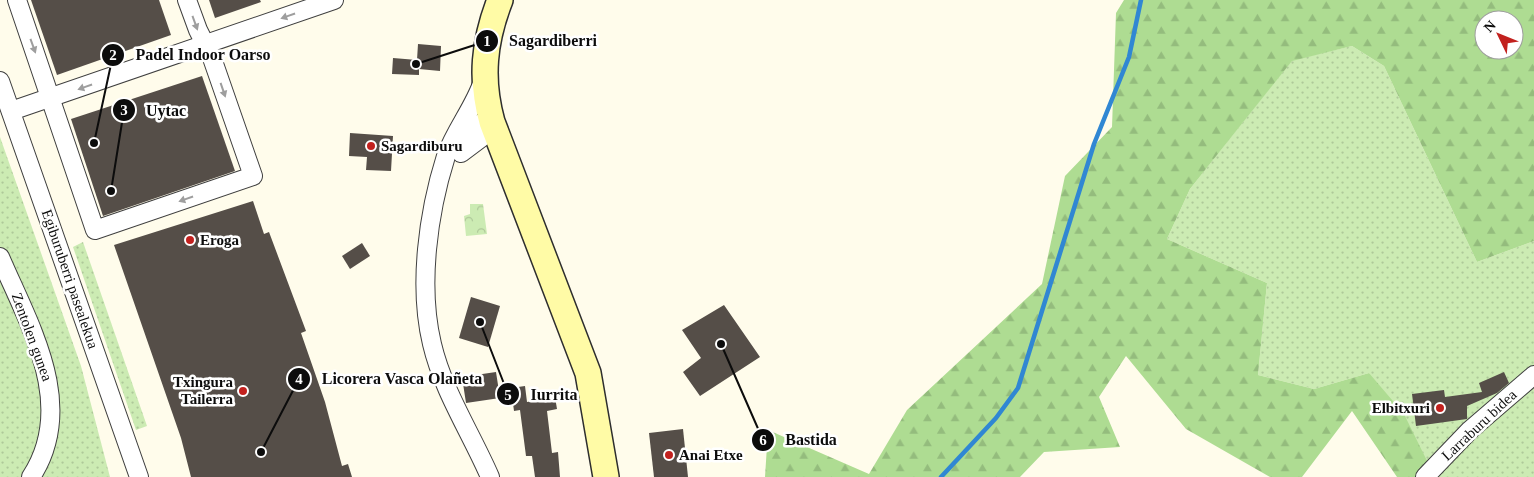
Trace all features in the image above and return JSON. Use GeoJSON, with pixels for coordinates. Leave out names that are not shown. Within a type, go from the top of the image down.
{"type":"FeatureCollection","features":[{"type":"Feature","properties":{"kind":"street"},"geometry":{"type":"LineString","coordinates":[[17,0],[52,98],[95,230],[253,176],[207,44],[198,30],[187,0]]}},
{"type":"Feature","properties":{"kind":"street"},"geometry":{"type":"LineString","coordinates":[[11,111],[334,0]]}},
{"type":"Feature","properties":{"kind":"street"},"geometry":{"type":"LineString","coordinates":[[500,0],[485,53],[484,80],[492,122],[588,373],[606,477]]}},
{"type":"Feature","properties":{"kind":"street"},"geometry":{"type":"LineString","coordinates":[[484,80],[457,148],[441,176],[431,213],[426,253],[432,344],[445,382],[490,477]]}},
{"type":"Feature","properties":{"kind":"street","name":"Egiburuberri pasealekua"},"geometry":{"type":"LineString","coordinates":[[0,81],[139,477]]}},
{"type":"Feature","properties":{"kind":"street"},"geometry":{"type":"LineString","coordinates":[[457,148],[481,138],[492,122]]}},
{"type":"Feature","properties":{"kind":"street"},"geometry":{"type":"LineString","coordinates":[[457,148],[481,149],[494,154],[508,163]]}},
{"type":"Feature","properties":{"kind":"street","name":"Zentolen gunea"},"geometry":{"type":"LineString","coordinates":[[0,257],[38,346],[46,368],[51,391],[52,414],[49,432],[44,452],[31,477]]}},
{"type":"Feature","properties":{"kind":"street","name":"Larraburu bidea"},"geometry":{"type":"LineString","coordinates":[[1425,477],[1470,430],[1534,375]]}},
{"type":"Feature","properties":{"kind":"green space"},"geometry":{"type":"Polygon","coordinates":[[[1124,0],[1534,0],[1534,241],[1477,262],[1384,66],[1352,46],[1292,61],[1190,189],[1167,239],[1267,283],[1258,375],[1314,389],[1369,373],[1404,414],[1430,467],[1417,477],[1397,477],[1352,411],[1302,477],[1270,477],[1186,429],[1126,356],[1099,397],[1120,447],[1044,452],[1020,477],[765,477],[768,430],[869,474],[907,410],[1042,284],[1065,176],[1112,127],[1116,13],[1124,0]]]}},
{"type":"Feature","properties":{"kind":"green space"},"geometry":{"type":"Polygon","coordinates":[[[1352,46],[1384,66],[1477,262],[1534,241],[1534,477],[1417,477],[1369,373],[1314,389],[1258,375],[1267,283],[1167,239],[1190,189],[1292,60],[1352,46]]]}},
{"type":"Feature","properties":{"kind":"green space"},"geometry":{"type":"Polygon","coordinates":[[[0,137],[81,366],[110,477],[0,477],[0,137]]]}},
{"type":"Feature","properties":{"kind":"green space"},"geometry":{"type":"Polygon","coordinates":[[[470,204],[483,204],[487,234],[466,236],[464,216],[470,214],[470,204]]]}},
{"type":"Feature","properties":{"kind":"green space"},"geometry":{"type":"Polygon","coordinates":[[[83,242],[147,426],[136,430],[73,247],[83,242]]]}},
{"type":"Feature","properties":{"kind":"building"},"geometry":{"type":"Polygon","coordinates":[[[31,0],[159,0],[171,35],[57,75],[31,0]]]}},
{"type":"Feature","properties":{"kind":"building"},"geometry":{"type":"Polygon","coordinates":[[[209,0],[260,0],[261,2],[215,18],[209,0]]]}},
{"type":"Feature","properties":{"kind":"building"},"geometry":{"type":"Polygon","coordinates":[[[418,44],[441,46],[440,71],[419,69],[419,75],[392,74],[393,58],[417,60],[418,44]]]}},
{"type":"Feature","properties":{"kind":"building"},"geometry":{"type":"Polygon","coordinates":[[[202,76],[235,171],[103,216],[71,119],[202,76]]]}},
{"type":"Feature","properties":{"kind":"building","name":"Sagardiburu"},"geometry":{"type":"Polygon","coordinates":[[[350,133],[393,136],[391,171],[366,170],[367,157],[349,156],[350,133]]]}},
{"type":"Feature","properties":{"kind":"building"},"geometry":{"type":"Polygon","coordinates":[[[253,201],[264,234],[269,232],[306,331],[301,333],[325,402],[342,466],[348,464],[352,477],[191,477],[181,438],[114,245],[253,201]]]}},
{"type":"Feature","properties":{"kind":"building"},"geometry":{"type":"Polygon","coordinates":[[[362,243],[370,256],[350,269],[342,256],[362,243]]]}},
{"type":"Feature","properties":{"kind":"building"},"geometry":{"type":"Polygon","coordinates":[[[471,297],[500,306],[488,347],[459,338],[471,297]]]}},
{"type":"Feature","properties":{"kind":"building"},"geometry":{"type":"Polygon","coordinates":[[[724,305],[760,357],[700,396],[683,372],[701,358],[682,330],[724,305]]]}},
{"type":"Feature","properties":{"kind":"building"},"geometry":{"type":"Polygon","coordinates":[[[496,372],[500,398],[466,403],[462,377],[496,372]]]}},
{"type":"Feature","properties":{"kind":"building","name":"Elbitxuri"},"geometry":{"type":"Polygon","coordinates":[[[1504,372],[1509,383],[1497,393],[1467,406],[1467,419],[1416,426],[1412,394],[1444,390],[1445,397],[1482,392],[1479,383],[1504,372]]]}},
{"type":"Feature","properties":{"kind":"building"},"geometry":{"type":"Polygon","coordinates":[[[525,386],[527,402],[555,397],[557,409],[547,411],[552,453],[558,452],[560,477],[535,477],[532,456],[526,456],[520,410],[514,411],[511,388],[525,386]]]}},
{"type":"Feature","properties":{"kind":"building","name":"Anai Etxe"},"geometry":{"type":"Polygon","coordinates":[[[683,429],[688,477],[654,477],[649,433],[683,429]]]}},
{"type":"Feature","properties":{"kind":"waterway"},"geometry":{"type":"LineString","coordinates":[[941,477],[996,418],[1018,388],[1094,144],[1129,57],[1141,0]]}},
{"type":"Feature","properties":{"kind":"place","name":"Sagardiberri"},"geometry":{"type":"Point","coordinates":[416,64]}},
{"type":"Feature","properties":{"kind":"place","name":"Padel Indoor Oarso"},"geometry":{"type":"Point","coordinates":[94,143]}},
{"type":"Feature","properties":{"kind":"place","name":"Sagardiburu"},"geometry":{"type":"Point","coordinates":[371,146]}},
{"type":"Feature","properties":{"kind":"place","name":"Uytac"},"geometry":{"type":"Point","coordinates":[111,191]}},
{"type":"Feature","properties":{"kind":"place","name":"Eroga"},"geometry":{"type":"Point","coordinates":[190,240]}},
{"type":"Feature","properties":{"kind":"place","name":"Iurrita"},"geometry":{"type":"Point","coordinates":[480,322]}},
{"type":"Feature","properties":{"kind":"place","name":"Bastida"},"geometry":{"type":"Point","coordinates":[721,344]}},
{"type":"Feature","properties":{"kind":"place","name":"Txingura Tailerra"},"geometry":{"type":"Point","coordinates":[243,391]}},
{"type":"Feature","properties":{"kind":"place","name":"Elbitxuri"},"geometry":{"type":"Point","coordinates":[1440,408]}},
{"type":"Feature","properties":{"kind":"place","name":"Licorera Vasca Olañeta"},"geometry":{"type":"Point","coordinates":[261,452]}},
{"type":"Feature","properties":{"kind":"place","name":"Anai Etxe"},"geometry":{"type":"Point","coordinates":[669,455]}}]}
